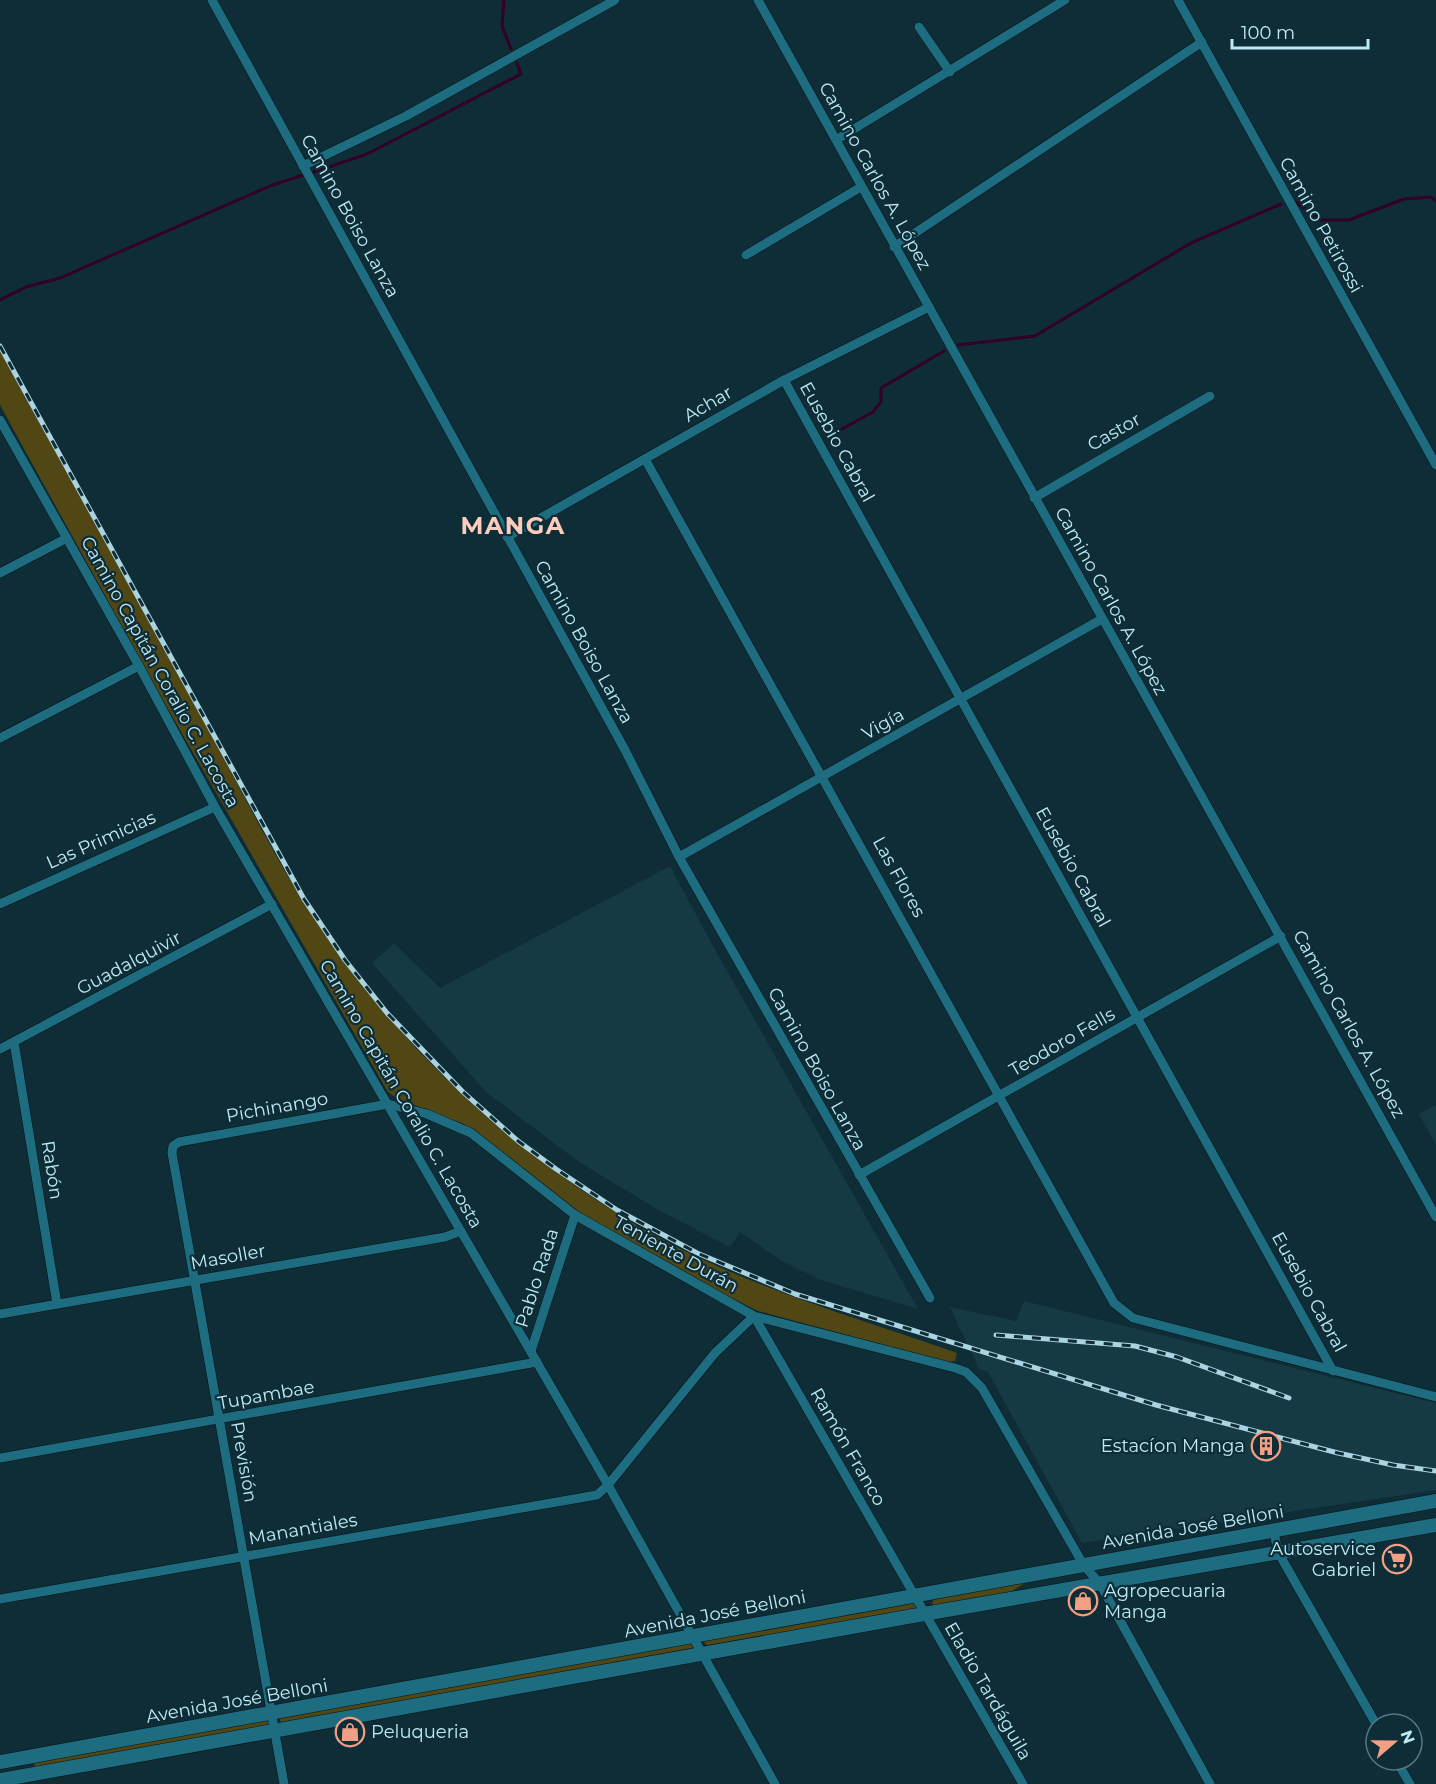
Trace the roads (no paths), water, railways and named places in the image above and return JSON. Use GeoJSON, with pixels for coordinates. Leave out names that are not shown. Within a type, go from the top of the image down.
{"type":"FeatureCollection","features":[{"type":"Feature","properties":{"kind":"main road","name":"Avenida José Belloni"},"geometry":{"type":"LineString","coordinates":[[0,1761],[693,1637],[1083,1564],[1177,1550],[1436,1501]]}},
{"type":"Feature","properties":{"kind":"main road","name":"Avenida José Belloni"},"geometry":{"type":"LineString","coordinates":[[0,1780],[924,1614],[1436,1525]]}},
{"type":"Feature","properties":{"kind":"main road"},"geometry":{"type":"LineString","coordinates":[[1100,1584],[1100,1574],[1103,1571],[1162,1560],[1177,1550]]}},
{"type":"Feature","properties":{"kind":"main road"},"geometry":{"type":"LineString","coordinates":[[1024,1597],[1042,1586],[1077,1580],[1083,1572],[1083,1564]]}},
{"type":"Feature","properties":{"kind":"main road"},"geometry":{"type":"LineString","coordinates":[[27,1756],[31,1775]]}},
{"type":"Feature","properties":{"kind":"street","name":"Camino Boiso Lanza"},"geometry":{"type":"LineString","coordinates":[[212,0],[625,750],[679,857],[859,1175],[897,1236],[930,1298]]}},
{"type":"Feature","properties":{"kind":"street"},"geometry":{"type":"LineString","coordinates":[[303,166],[406,116],[615,0]]}},
{"type":"Feature","properties":{"kind":"street","name":"Camino Carlos A. López"},"geometry":{"type":"LineString","coordinates":[[758,0],[1436,1216]]}},
{"type":"Feature","properties":{"kind":"street","name":"Camino Petirossi"},"geometry":{"type":"LineString","coordinates":[[1178,0],[1436,465]]}},
{"type":"Feature","properties":{"kind":"street"},"geometry":{"type":"LineString","coordinates":[[837,140],[1063,1]]}},
{"type":"Feature","properties":{"kind":"street"},"geometry":{"type":"LineString","coordinates":[[919,27],[950,72]]}},
{"type":"Feature","properties":{"kind":"street"},"geometry":{"type":"LineString","coordinates":[[894,247],[1203,42]]}},
{"type":"Feature","properties":{"kind":"street"},"geometry":{"type":"LineString","coordinates":[[746,255],[861,187]]}},
{"type":"Feature","properties":{"kind":"street","name":"Achar"},"geometry":{"type":"LineString","coordinates":[[507,537],[784,380],[929,306]]}},
{"type":"Feature","properties":{"kind":"street","name":"Eusebio Cabral"},"geometry":{"type":"LineString","coordinates":[[784,380],[1333,1371]]}},
{"type":"Feature","properties":{"kind":"street","name":"Castor"},"geometry":{"type":"LineString","coordinates":[[1034,498],[1210,396]]}},
{"type":"Feature","properties":{"kind":"street","name":"Camino Capitán Coralio C. Lacosta"},"geometry":{"type":"LineString","coordinates":[[0,420],[4,438],[67,538],[215,807],[608,1485],[775,1784]]}},
{"type":"Feature","properties":{"kind":"street","name":"Las Flores"},"geometry":{"type":"LineString","coordinates":[[645,459],[1114,1303],[1133,1318],[1333,1371]]}},
{"type":"Feature","properties":{"kind":"street"},"geometry":{"type":"LineString","coordinates":[[0,573],[67,538]]}},
{"type":"Feature","properties":{"kind":"street","name":"Vigía"},"geometry":{"type":"LineString","coordinates":[[679,857],[1102,619]]}},
{"type":"Feature","properties":{"kind":"street"},"geometry":{"type":"LineString","coordinates":[[0,738],[139,666]]}},
{"type":"Feature","properties":{"kind":"street","name":"Las Primicias"},"geometry":{"type":"LineString","coordinates":[[0,904],[215,807]]}},
{"type":"Feature","properties":{"kind":"street","name":"Guadalquivir"},"geometry":{"type":"LineString","coordinates":[[0,1049],[272,904]]}},
{"type":"Feature","properties":{"kind":"street","name":"Teodoro Fells"},"geometry":{"type":"LineString","coordinates":[[859,1175],[1281,936]]}},
{"type":"Feature","properties":{"kind":"street","name":"Rabón"},"geometry":{"type":"LineString","coordinates":[[14,1042],[57,1304]]}},
{"type":"Feature","properties":{"kind":"street","name":"Pichinango"},"geometry":{"type":"LineString","coordinates":[[173,1146],[179,1142],[388,1104]]}},
{"type":"Feature","properties":{"kind":"street","name":"Teniente Durán"},"geometry":{"type":"LineString","coordinates":[[388,1104],[446,1120],[471,1133],[575,1215],[754,1316],[955,1368],[974,1378],[982,1388],[1083,1564]]}},
{"type":"Feature","properties":{"kind":"street","name":"Previsión"},"geometry":{"type":"LineString","coordinates":[[173,1146],[172,1153],[284,1784]]}},
{"type":"Feature","properties":{"kind":"street","name":"Pablo Rada"},"geometry":{"type":"LineString","coordinates":[[531,1351],[575,1215]]}},
{"type":"Feature","properties":{"kind":"street","name":"Masoller"},"geometry":{"type":"LineString","coordinates":[[0,1314],[445,1237],[461,1231]]}},
{"type":"Feature","properties":{"kind":"street"},"geometry":{"type":"LineString","coordinates":[[608,1485],[715,1353],[754,1316]]}},
{"type":"Feature","properties":{"kind":"street","name":"Ramón Franco"},"geometry":{"type":"LineString","coordinates":[[754,1316],[924,1614]]}},
{"type":"Feature","properties":{"kind":"street","name":"Tupambae"},"geometry":{"type":"LineString","coordinates":[[0,1458],[537,1362]]}},
{"type":"Feature","properties":{"kind":"street"},"geometry":{"type":"LineString","coordinates":[[1333,1371],[1436,1397]]}},
{"type":"Feature","properties":{"kind":"street","name":"Manantiales"},"geometry":{"type":"LineString","coordinates":[[0,1599],[597,1495],[608,1485]]}},
{"type":"Feature","properties":{"kind":"street"},"geometry":{"type":"LineString","coordinates":[[1274,1532],[1278,1552],[1369,1712]]}},
{"type":"Feature","properties":{"kind":"street"},"geometry":{"type":"LineString","coordinates":[[1083,1564],[1100,1584],[1210,1784]]}},
{"type":"Feature","properties":{"kind":"street","name":"Eladio Tardáguila"},"geometry":{"type":"LineString","coordinates":[[924,1614],[1022,1784]]}},
{"type":"Feature","properties":{"kind":"waterway"},"geometry":{"type":"LineString","coordinates":[[504,0],[502,26],[511,49]]}},
{"type":"Feature","properties":{"kind":"waterway"},"geometry":{"type":"LineString","coordinates":[[314,172],[367,154],[521,74],[517,63]]}},
{"type":"Feature","properties":{"kind":"waterway"},"geometry":{"type":"LineString","coordinates":[[0,300],[26,287],[60,278],[270,186],[303,175]]}},
{"type":"Feature","properties":{"kind":"waterway"},"geometry":{"type":"LineString","coordinates":[[1296,202],[1320,220],[1349,220],[1404,199],[1431,197],[1436,201]]}},
{"type":"Feature","properties":{"kind":"waterway"},"geometry":{"type":"LineString","coordinates":[[958,345],[1035,336],[1191,243],[1281,204]]}},
{"type":"Feature","properties":{"kind":"waterway"},"geometry":{"type":"LineString","coordinates":[[831,435],[873,412],[881,402],[881,388],[944,351]]}},
{"type":"Feature","properties":{"kind":"railway"},"geometry":{"type":"LineString","coordinates":[[0,346],[304,899],[345,960],[387,1013],[463,1092],[518,1141],[617,1210],[697,1253],[795,1294],[1156,1405],[1338,1453],[1393,1465],[1436,1471]]}},
{"type":"Feature","properties":{"kind":"railway"},"geometry":{"type":"LineString","coordinates":[[996,1335],[1135,1346],[1177,1357],[1289,1398]]}},
{"type":"Feature","properties":{"kind":"place","name":"Estacíon Manga"},"geometry":{"type":"Point","coordinates":[1266,1446]}},
{"type":"Feature","properties":{"kind":"place","name":"Autoservice Gabriel"},"geometry":{"type":"Point","coordinates":[1397,1559]}},
{"type":"Feature","properties":{"kind":"place","name":"Agropecuaria Manga"},"geometry":{"type":"Point","coordinates":[1083,1601]}},
{"type":"Feature","properties":{"kind":"place","name":"Peluqueria"},"geometry":{"type":"Point","coordinates":[350,1732]}},
{"type":"Feature","properties":{"kind":"district","name":"MANGA"},"geometry":{"type":"Point","coordinates":[513,525]}}]}
